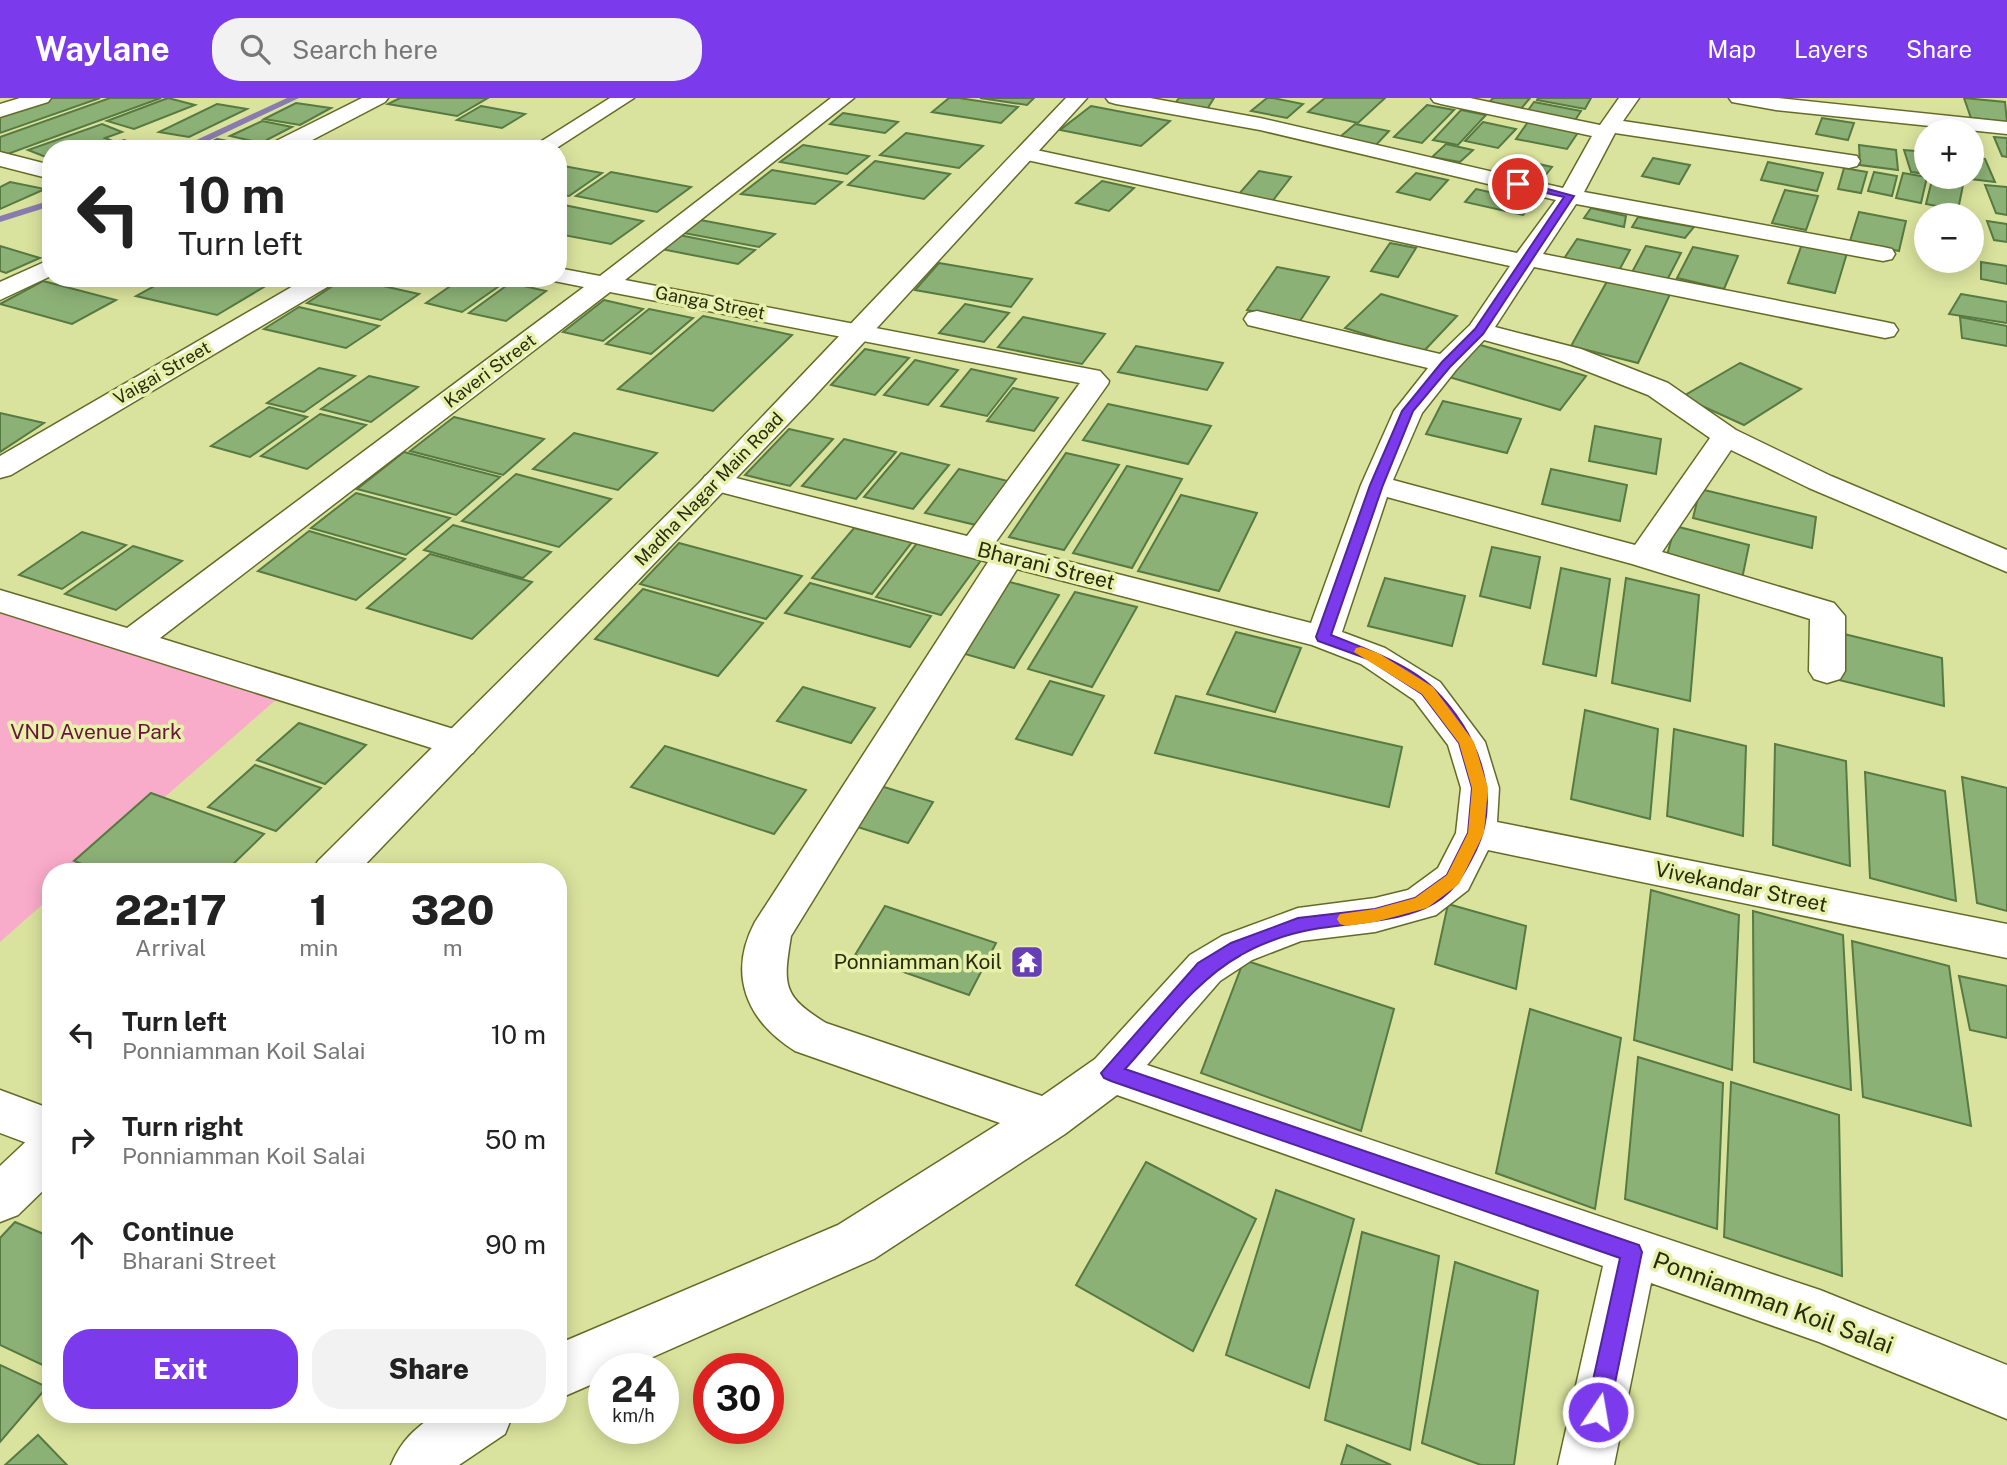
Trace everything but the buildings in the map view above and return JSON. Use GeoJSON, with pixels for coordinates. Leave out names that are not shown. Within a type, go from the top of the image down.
{"type":"FeatureCollection","features":[{"type":"Feature","properties":{"kind":"street"},"geometry":{"type":"LineString","coordinates":[[0,111],[41,98]]}},
{"type":"Feature","properties":{"kind":"street"},"geometry":{"type":"LineString","coordinates":[[296,140],[378,98]]}},
{"type":"Feature","properties":{"kind":"street"},"geometry":{"type":"LineString","coordinates":[[555,140],[624,98]]}},
{"type":"Feature","properties":{"kind":"street","name":"Kaveri Street"},"geometry":{"type":"LineString","coordinates":[[134,640],[606,283],[844,98]]}},
{"type":"Feature","properties":{"kind":"street","name":"Madha Nagar Main Road"},"geometry":{"type":"LineString","coordinates":[[341,863],[862,333],[1077,98]]}},
{"type":"Feature","properties":{"kind":"street"},"geometry":{"type":"LineString","coordinates":[[1116,98],[1260,124],[1570,196],[1883,254]]}},
{"type":"Feature","properties":{"kind":"street"},"geometry":{"type":"LineString","coordinates":[[1441,98],[1608,129],[1849,161]]}},
{"type":"Feature","properties":{"kind":"street"},"geometry":{"type":"LineString","coordinates":[[1323,637],[1377,485],[1408,411],[1446,364],[1479,331],[1570,196],[1629,98]]}},
{"type":"Feature","properties":{"kind":"street"},"geometry":{"type":"LineString","coordinates":[[1739,98],[2007,128]]}},
{"type":"Feature","properties":{"kind":"street"},"geometry":{"type":"LineString","coordinates":[[1027,153],[1525,260],[1885,330]]}},
{"type":"Feature","properties":{"kind":"street"},"geometry":{"type":"LineString","coordinates":[[2,161],[42,170]]}},
{"type":"Feature","properties":{"kind":"street"},"geometry":{"type":"LineString","coordinates":[[0,292],[42,271]]}},
{"type":"Feature","properties":{"kind":"street","name":"Ganga Street"},"geometry":{"type":"LineString","coordinates":[[567,276],[1082,375],[1095,381],[992,552]]}},
{"type":"Feature","properties":{"kind":"street","name":"Vaigai Street"},"geometry":{"type":"LineString","coordinates":[[0,468],[310,287]]}},
{"type":"Feature","properties":{"kind":"street"},"geometry":{"type":"LineString","coordinates":[[1257,319],[1446,364]]}},
{"type":"Feature","properties":{"kind":"street"},"geometry":{"type":"LineString","coordinates":[[1479,331],[1571,355],[1658,389],[1727,436],[1820,482],[2007,562]]}},
{"type":"Feature","properties":{"kind":"street"},"geometry":{"type":"LineString","coordinates":[[1643,557],[1727,436]]}},
{"type":"Feature","properties":{"kind":"street","name":"Bharani Street"},"geometry":{"type":"LineString","coordinates":[[716,481],[1323,637],[1373,656],[1427,691],[1466,742],[1480,788],[1476,833]]}},
{"type":"Feature","properties":{"kind":"street"},"geometry":{"type":"LineString","coordinates":[[1377,485],[1643,557],[1822,611],[1828,616],[1827,671]]}},
{"type":"Feature","properties":{"kind":"street"},"geometry":{"type":"LineString","coordinates":[[992,552],[770,934],[763,974],[769,1000],[788,1025],[811,1037],[1048,1119]]}},
{"type":"Feature","properties":{"kind":"street"},"geometry":{"type":"LineString","coordinates":[[0,601],[134,640],[460,744]]}},
{"type":"Feature","properties":{"kind":"street"},"geometry":{"type":"LineString","coordinates":[[567,1368],[856,1242],[1048,1119],[1111,1073],[1205,968],[1237,948],[1298,925],[1375,915],[1421,903],[1453,879],[1476,833]]}},
{"type":"Feature","properties":{"kind":"street","name":"Vivekandar Street"},"geometry":{"type":"LineString","coordinates":[[1476,833],[2007,941]]}},
{"type":"Feature","properties":{"kind":"street","name":"Ponniamman Koil Salai"},"geometry":{"type":"LineString","coordinates":[[1111,1073],[1821,1317],[2007,1392]]}},
{"type":"Feature","properties":{"kind":"street"},"geometry":{"type":"LineString","coordinates":[[0,1111],[42,1127]]}},
{"type":"Feature","properties":{"kind":"street"},"geometry":{"type":"LineString","coordinates":[[0,1199],[42,1159]]}},
{"type":"Feature","properties":{"kind":"street"},"geometry":{"type":"LineString","coordinates":[[1586,1465],[1632,1252]]}},
{"type":"Feature","properties":{"kind":"street"},"geometry":{"type":"LineString","coordinates":[[419,1465],[435,1448],[472,1423]]}},
{"type":"Feature","properties":{"kind":"green space","name":"VND Avenue Park"},"geometry":{"type":"Polygon","coordinates":[[[13,605],[285,692],[89,863],[42,863],[42,905],[0,942],[0,614],[13,605]]]}},
{"type":"Feature","properties":{"kind":"waterway"},"geometry":{"type":"LineString","coordinates":[[202,140],[294,98]]}},
{"type":"Feature","properties":{"kind":"waterway"},"geometry":{"type":"LineString","coordinates":[[0,219],[42,206]]}},
{"type":"Feature","properties":{"kind":"slow traffic"},"geometry":{"type":"LineString","coordinates":[[1346,919],[1375,915],[1421,903],[1453,879],[1476,833],[1480,788],[1466,742],[1427,691],[1373,656],[1361,652]]}},
{"type":"Feature","properties":{"kind":"place","name":"Ponniamman Koil"},"geometry":{"type":"Point","coordinates":[1027,962]}},
{"type":"Feature","properties":{"kind":"route"},"geometry":{"type":"LineString","coordinates":[[1518,184],[1570,196],[1479,331],[1446,364],[1408,411],[1377,485],[1323,637],[1373,656],[1427,691],[1466,742],[1480,788],[1476,833],[1453,879],[1421,903],[1375,915],[1298,925],[1237,948],[1205,968],[1111,1073],[1632,1252],[1598,1412]]}}]}
